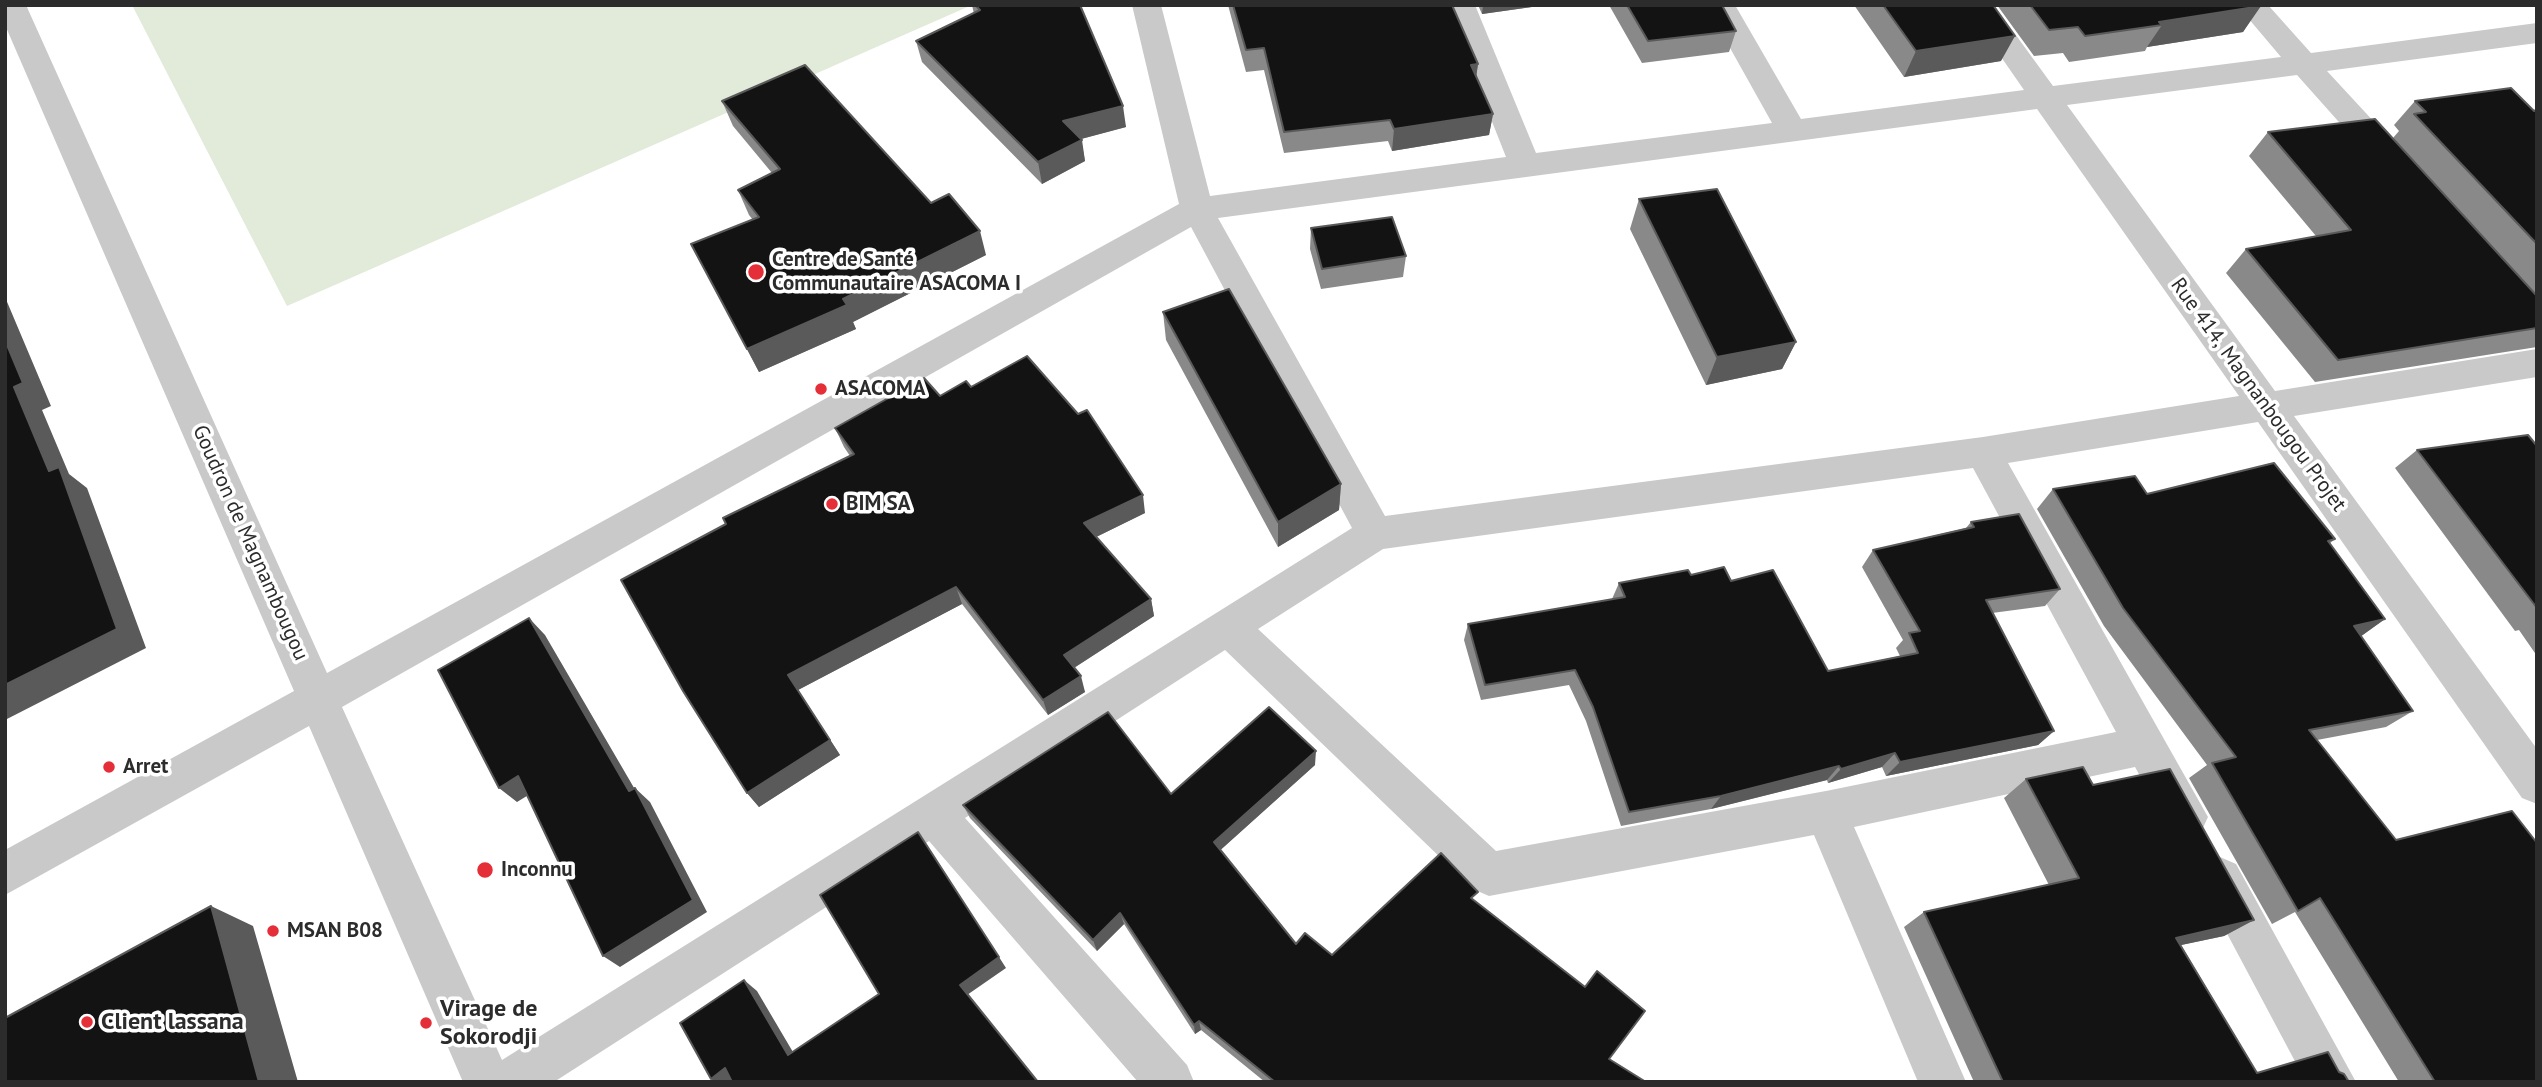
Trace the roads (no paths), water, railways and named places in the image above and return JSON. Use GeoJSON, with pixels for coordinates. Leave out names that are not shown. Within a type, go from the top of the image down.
{"type":"FeatureCollection","features":[{"type":"Feature","properties":{"kind":"street","name":"Goudron de Magnambougou"},"geometry":{"type":"LineString","coordinates":[[11,5],[487,1082]]}},
{"type":"Feature","properties":{"kind":"street"},"geometry":{"type":"LineString","coordinates":[[1146,5],[1197,209],[1375,534]]}},
{"type":"Feature","properties":{"kind":"street"},"geometry":{"type":"LineString","coordinates":[[1460,5],[1525,165]]}},
{"type":"Feature","properties":{"kind":"street"},"geometry":{"type":"LineString","coordinates":[[1720,5],[1792,130]]}},
{"type":"Feature","properties":{"kind":"street","name":"Rue 414, Magnanbougou Projet"},"geometry":{"type":"LineString","coordinates":[[1979,5],[2537,784]]}},
{"type":"Feature","properties":{"kind":"street"},"geometry":{"type":"LineString","coordinates":[[2251,5],[2410,182]]}},
{"type":"Feature","properties":{"kind":"street"},"geometry":{"type":"LineString","coordinates":[[2514,5],[2537,26]]}},
{"type":"Feature","properties":{"kind":"street"},"geometry":{"type":"LineString","coordinates":[[5,874],[1197,209],[2537,33]]}},
{"type":"Feature","properties":{"kind":"street"},"geometry":{"type":"LineString","coordinates":[[510,1082],[1375,534],[1983,452],[2537,363]]}},
{"type":"Feature","properties":{"kind":"street"},"geometry":{"type":"LineString","coordinates":[[1983,452],[2332,1082]]}},
{"type":"Feature","properties":{"kind":"street"},"geometry":{"type":"LineString","coordinates":[[1228,627],[1489,874],[1826,811],[2145,745]]}},
{"type":"Feature","properties":{"kind":"street"},"geometry":{"type":"LineString","coordinates":[[1826,811],[1942,1082]]}},
{"type":"Feature","properties":{"kind":"street"},"geometry":{"type":"LineString","coordinates":[[933,814],[1170,1082]]}},
{"type":"Feature","properties":{"kind":"place","name":"Centre de Santé Communautaire ASACOMA I"},"geometry":{"type":"Point","coordinates":[756,272]}},
{"type":"Feature","properties":{"kind":"place","name":"ASACOMA"},"geometry":{"type":"Point","coordinates":[821,389]}},
{"type":"Feature","properties":{"kind":"place","name":"BIM SA"},"geometry":{"type":"Point","coordinates":[832,504]}},
{"type":"Feature","properties":{"kind":"place","name":"Arret"},"geometry":{"type":"Point","coordinates":[109,767]}},
{"type":"Feature","properties":{"kind":"place","name":"Inconnu"},"geometry":{"type":"Point","coordinates":[485,870]}},
{"type":"Feature","properties":{"kind":"place","name":"MSAN B08"},"geometry":{"type":"Point","coordinates":[273,931]}},
{"type":"Feature","properties":{"kind":"place","name":"Client lassana"},"geometry":{"type":"Point","coordinates":[87,1022]}},
{"type":"Feature","properties":{"kind":"place","name":"Virage de Sokorodji"},"geometry":{"type":"Point","coordinates":[426,1023]}}]}
